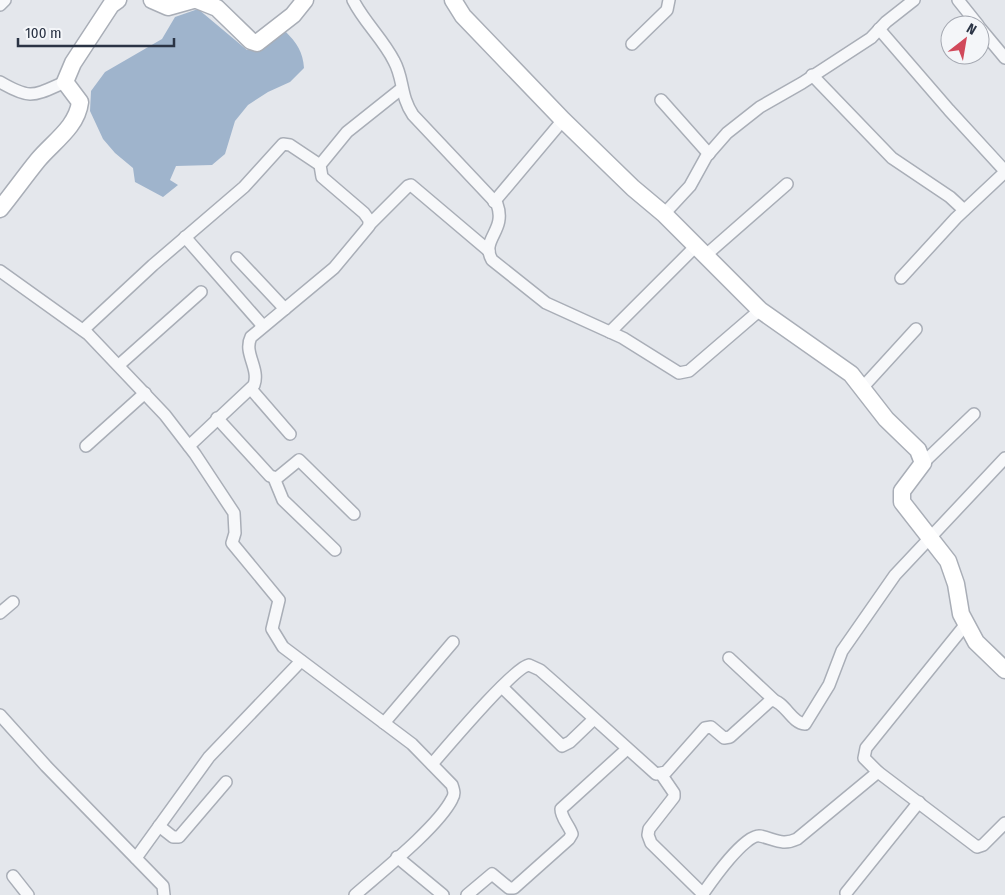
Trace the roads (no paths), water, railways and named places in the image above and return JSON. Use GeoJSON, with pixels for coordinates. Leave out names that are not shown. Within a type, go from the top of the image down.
{"type":"FeatureCollection","features":[{"type":"Feature","properties":{"kind":"street"},"geometry":{"type":"LineString","coordinates":[[0,5],[5,0]]}},
{"type":"Feature","properties":{"kind":"street"},"geometry":{"type":"LineString","coordinates":[[0,82],[20,94],[32,96],[65,82],[80,51],[111,5],[118,0]]}},
{"type":"Feature","properties":{"kind":"street"},"geometry":{"type":"LineString","coordinates":[[152,0],[168,8],[193,0]]}},
{"type":"Feature","properties":{"kind":"street"},"geometry":{"type":"LineString","coordinates":[[198,0],[217,8],[251,40],[258,43],[293,15],[305,0]]}},
{"type":"Feature","properties":{"kind":"street"},"geometry":{"type":"LineString","coordinates":[[353,0],[394,60],[407,106],[423,128],[494,202],[501,220],[490,242],[488,252]]}},
{"type":"Feature","properties":{"kind":"street"},"geometry":{"type":"LineString","coordinates":[[453,0],[463,16],[563,120],[633,188],[664,214],[760,310],[851,374],[886,418],[918,450],[922,463]]}},
{"type":"Feature","properties":{"kind":"street"},"geometry":{"type":"LineString","coordinates":[[632,44],[667,10],[668,0]]}},
{"type":"Feature","properties":{"kind":"street"},"geometry":{"type":"LineString","coordinates":[[664,214],[690,186],[709,154],[727,133],[760,107],[872,38],[879,29],[914,0]]}},
{"type":"Feature","properties":{"kind":"street"},"geometry":{"type":"LineString","coordinates":[[958,0],[970,15]]}},
{"type":"Feature","properties":{"kind":"street"},"geometry":{"type":"LineString","coordinates":[[879,29],[1005,171],[964,210],[901,278]]}},
{"type":"Feature","properties":{"kind":"street"},"geometry":{"type":"LineString","coordinates":[[990,40],[1005,58]]}},
{"type":"Feature","properties":{"kind":"street"},"geometry":{"type":"LineString","coordinates":[[812,75],[892,158],[950,198],[964,210]]}},
{"type":"Feature","properties":{"kind":"street"},"geometry":{"type":"LineString","coordinates":[[0,209],[38,160],[74,122],[79,113],[80,102],[65,82]]}},
{"type":"Feature","properties":{"kind":"street"},"geometry":{"type":"LineString","coordinates":[[320,165],[347,132],[401,89]]}},
{"type":"Feature","properties":{"kind":"street"},"geometry":{"type":"LineString","coordinates":[[661,100],[709,154]]}},
{"type":"Feature","properties":{"kind":"street"},"geometry":{"type":"LineString","coordinates":[[494,202],[563,120]]}},
{"type":"Feature","properties":{"kind":"street"},"geometry":{"type":"LineString","coordinates":[[83,330],[185,237],[244,187],[283,144],[290,145],[320,165],[322,177],[364,213],[369,220],[369,225]]}},
{"type":"Feature","properties":{"kind":"street"},"geometry":{"type":"LineString","coordinates":[[610,332],[701,250],[786,184]]}},
{"type":"Feature","properties":{"kind":"street"},"geometry":{"type":"LineString","coordinates":[[190,446],[217,418],[251,389],[256,378],[256,371],[248,343],[263,326],[334,268],[369,225],[411,185],[488,252],[492,260],[546,303],[610,332],[674,371],[684,373],[689,371],[760,310]]}},
{"type":"Feature","properties":{"kind":"street"},"geometry":{"type":"LineString","coordinates":[[185,237],[263,326]]}},
{"type":"Feature","properties":{"kind":"street"},"geometry":{"type":"LineString","coordinates":[[237,258],[285,309]]}},
{"type":"Feature","properties":{"kind":"street"},"geometry":{"type":"LineString","coordinates":[[0,270],[83,330],[146,393],[190,446],[234,514],[235,533],[232,543],[279,600],[272,629],[283,647],[412,744],[452,785],[454,793],[451,801],[428,828],[355,895]]}},
{"type":"Feature","properties":{"kind":"street"},"geometry":{"type":"LineString","coordinates":[[119,365],[201,292]]}},
{"type":"Feature","properties":{"kind":"street"},"geometry":{"type":"LineString","coordinates":[[863,387],[916,329]]}},
{"type":"Feature","properties":{"kind":"street"},"geometry":{"type":"LineString","coordinates":[[251,389],[290,434]]}},
{"type":"Feature","properties":{"kind":"street"},"geometry":{"type":"LineString","coordinates":[[86,446],[146,393]]}},
{"type":"Feature","properties":{"kind":"street"},"geometry":{"type":"LineString","coordinates":[[974,414],[922,463],[902,491],[900,497],[948,561],[956,584],[961,614],[976,642],[1005,670]]}},
{"type":"Feature","properties":{"kind":"street"},"geometry":{"type":"LineString","coordinates":[[217,418],[274,478],[283,500],[335,550]]}},
{"type":"Feature","properties":{"kind":"street"},"geometry":{"type":"LineString","coordinates":[[730,658],[800,723],[808,722],[829,685],[842,651],[860,622],[902,565],[1005,458]]}},
{"type":"Feature","properties":{"kind":"street"},"geometry":{"type":"LineString","coordinates":[[274,478],[299,460],[354,514]]}},
{"type":"Feature","properties":{"kind":"street"},"geometry":{"type":"LineString","coordinates":[[0,613],[13,602]]}},
{"type":"Feature","properties":{"kind":"street"},"geometry":{"type":"LineString","coordinates":[[966,624],[866,748],[864,758],[878,772],[977,847],[983,845],[1005,823]]}},
{"type":"Feature","properties":{"kind":"street"},"geometry":{"type":"LineString","coordinates":[[384,723],[453,642]]}},
{"type":"Feature","properties":{"kind":"street"},"geometry":{"type":"LineString","coordinates":[[136,858],[209,757],[301,661]]}},
{"type":"Feature","properties":{"kind":"street"},"geometry":{"type":"LineString","coordinates":[[432,764],[502,687],[525,666],[534,667],[652,772],[661,774],[666,772],[705,728],[711,727],[724,738],[730,738],[768,701],[774,700]]}},
{"type":"Feature","properties":{"kind":"street"},"geometry":{"type":"LineString","coordinates":[[502,687],[562,746],[570,742],[594,719]]}},
{"type":"Feature","properties":{"kind":"street"},"geometry":{"type":"LineString","coordinates":[[0,715],[46,766],[163,886],[164,895]]}},
{"type":"Feature","properties":{"kind":"street"},"geometry":{"type":"LineString","coordinates":[[467,895],[492,874],[509,888],[514,888],[569,840],[572,834],[561,814],[561,809],[627,749]]}},
{"type":"Feature","properties":{"kind":"street"},"geometry":{"type":"LineString","coordinates":[[661,774],[674,793],[674,797],[649,829],[648,835],[651,842],[702,894],[747,839],[759,836],[779,843],[789,843],[797,839],[878,772]]}},
{"type":"Feature","properties":{"kind":"street"},"geometry":{"type":"LineString","coordinates":[[159,826],[174,837],[179,837],[226,782]]}},
{"type":"Feature","properties":{"kind":"street"},"geometry":{"type":"LineString","coordinates":[[846,893],[918,802]]}},
{"type":"Feature","properties":{"kind":"street"},"geometry":{"type":"LineString","coordinates":[[397,857],[443,895]]}},
{"type":"Feature","properties":{"kind":"street"},"geometry":{"type":"LineString","coordinates":[[12,876],[28,895]]}},
{"type":"Feature","properties":{"kind":"water"},"geometry":{"type":"Polygon","coordinates":[[[198,9],[247,50],[259,48],[285,31],[299,48],[304,68],[290,82],[268,92],[248,105],[235,121],[225,154],[212,165],[176,166],[170,180],[178,185],[163,197],[135,182],[133,168],[115,153],[103,139],[90,111],[91,91],[105,72],[162,39],[175,17],[198,9]]]}}]}
